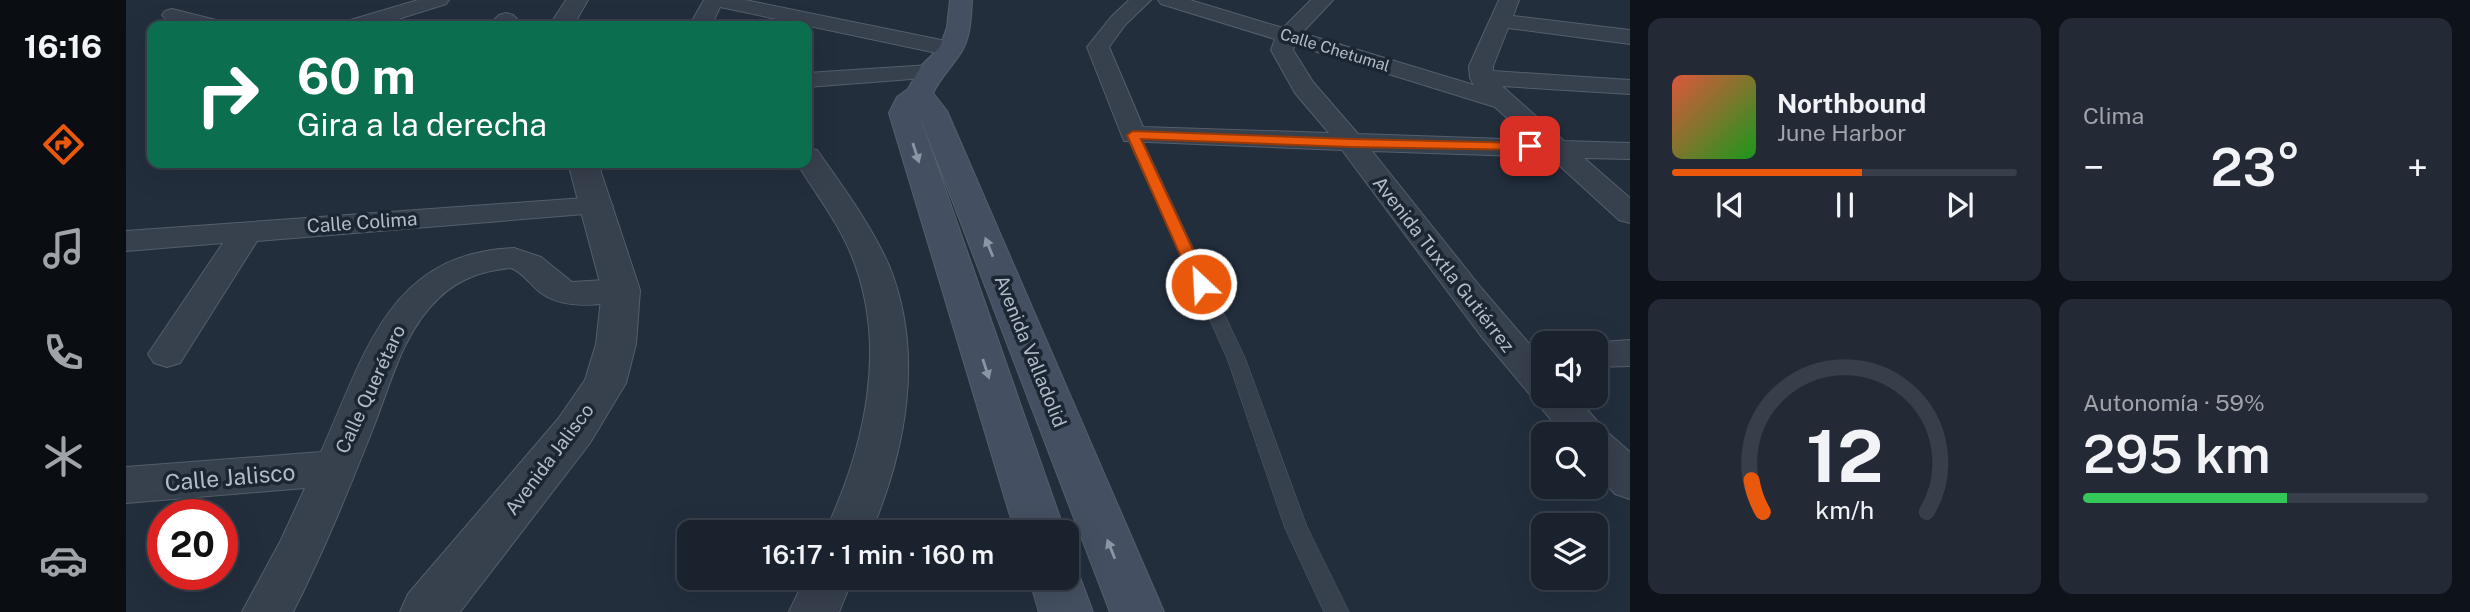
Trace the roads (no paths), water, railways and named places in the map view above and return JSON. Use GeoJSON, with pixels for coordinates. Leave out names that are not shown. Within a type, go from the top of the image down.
{"type":"FeatureCollection","features":[{"type":"Feature","properties":{"kind":"main road"},"geometry":{"type":"LineString","coordinates":[[961,0],[959,27],[951,50],[907,103],[902,113],[1036,520]]}},
{"type":"Feature","properties":{"kind":"main road","name":"Avenida Valladolid"},"geometry":{"type":"LineString","coordinates":[[925,83],[933,111],[1137,612]]}},
{"type":"Feature","properties":{"kind":"main road"},"geometry":{"type":"LineString","coordinates":[[1059,590],[1066,612]]}},
{"type":"Feature","properties":{"kind":"street"},"geometry":{"type":"LineString","coordinates":[[371,21],[439,0]]}},
{"type":"Feature","properties":{"kind":"street"},"geometry":{"type":"LineString","coordinates":[[564,21],[578,0]]}},
{"type":"Feature","properties":{"kind":"street"},"geometry":{"type":"LineString","coordinates":[[703,21],[715,0],[796,15],[951,50]]}},
{"type":"Feature","properties":{"kind":"street"},"geometry":{"type":"LineString","coordinates":[[1141,0],[1118,21],[1098,47],[1133,135],[1630,151]]}},
{"type":"Feature","properties":{"kind":"street","name":"Calle Chetumal"},"geometry":{"type":"LineString","coordinates":[[1168,0],[1503,101]]}},
{"type":"Feature","properties":{"kind":"street"},"geometry":{"type":"LineString","coordinates":[[1287,36],[1323,0]]}},
{"type":"Feature","properties":{"kind":"street"},"geometry":{"type":"LineString","coordinates":[[1630,37],[1505,10],[1481,66],[1482,78],[1503,101],[1630,214]]}},
{"type":"Feature","properties":{"kind":"street"},"geometry":{"type":"LineString","coordinates":[[172,15],[194,21]]}},
{"type":"Feature","properties":{"kind":"street","name":"Avenida Tuxtla Gutiérrez"},"geometry":{"type":"LineString","coordinates":[[1287,36],[1282,50],[1289,66],[1351,143],[1473,305],[1529,355]]}},
{"type":"Feature","properties":{"kind":"street"},"geometry":{"type":"LineString","coordinates":[[1482,78],[1630,87]]}},
{"type":"Feature","properties":{"kind":"street"},"geometry":{"type":"LineString","coordinates":[[812,80],[925,83]]}},
{"type":"Feature","properties":{"kind":"street"},"geometry":{"type":"LineString","coordinates":[[1322,109],[1482,145]]}},
{"type":"Feature","properties":{"kind":"street"},"geometry":{"type":"LineString","coordinates":[[812,164],[867,252],[878,281],[885,313],[887,393],[882,436],[867,490],[853,520]]}},
{"type":"Feature","properties":{"kind":"street","name":"Avenida Jalisco"},"geometry":{"type":"LineString","coordinates":[[427,612],[574,431],[605,383],[616,344],[621,290],[585,168]]}},
{"type":"Feature","properties":{"kind":"street","name":"Calle Colima"},"geometry":{"type":"LineString","coordinates":[[126,241],[598,206]]}},
{"type":"Feature","properties":{"kind":"street"},"geometry":{"type":"LineString","coordinates":[[167,354],[247,230]]}},
{"type":"Feature","properties":{"kind":"street","name":"Calle Querétaro"},"geometry":{"type":"LineString","coordinates":[[267,612],[299,553],[395,329],[413,301],[443,276],[482,261],[517,258],[539,270],[554,286],[579,294],[621,290]]}},
{"type":"Feature","properties":{"kind":"street"},"geometry":{"type":"LineString","coordinates":[[1608,354],[1630,353]]}},
{"type":"Feature","properties":{"kind":"street"},"geometry":{"type":"LineString","coordinates":[[1563,408],[1576,422]]}},
{"type":"Feature","properties":{"kind":"street"},"geometry":{"type":"LineString","coordinates":[[1608,457],[1630,481]]}},
{"type":"Feature","properties":{"kind":"street","name":"Calle Jalisco"},"geometry":{"type":"LineString","coordinates":[[126,485],[334,468]]}},
{"type":"Feature","properties":{"kind":"street"},"geometry":{"type":"LineString","coordinates":[[814,612],[824,590]]}},
{"type":"Feature","properties":{"kind":"lane"},"geometry":{"type":"LineString","coordinates":[[1133,135],[1236,358],[1296,528],[1337,612]]}}]}
